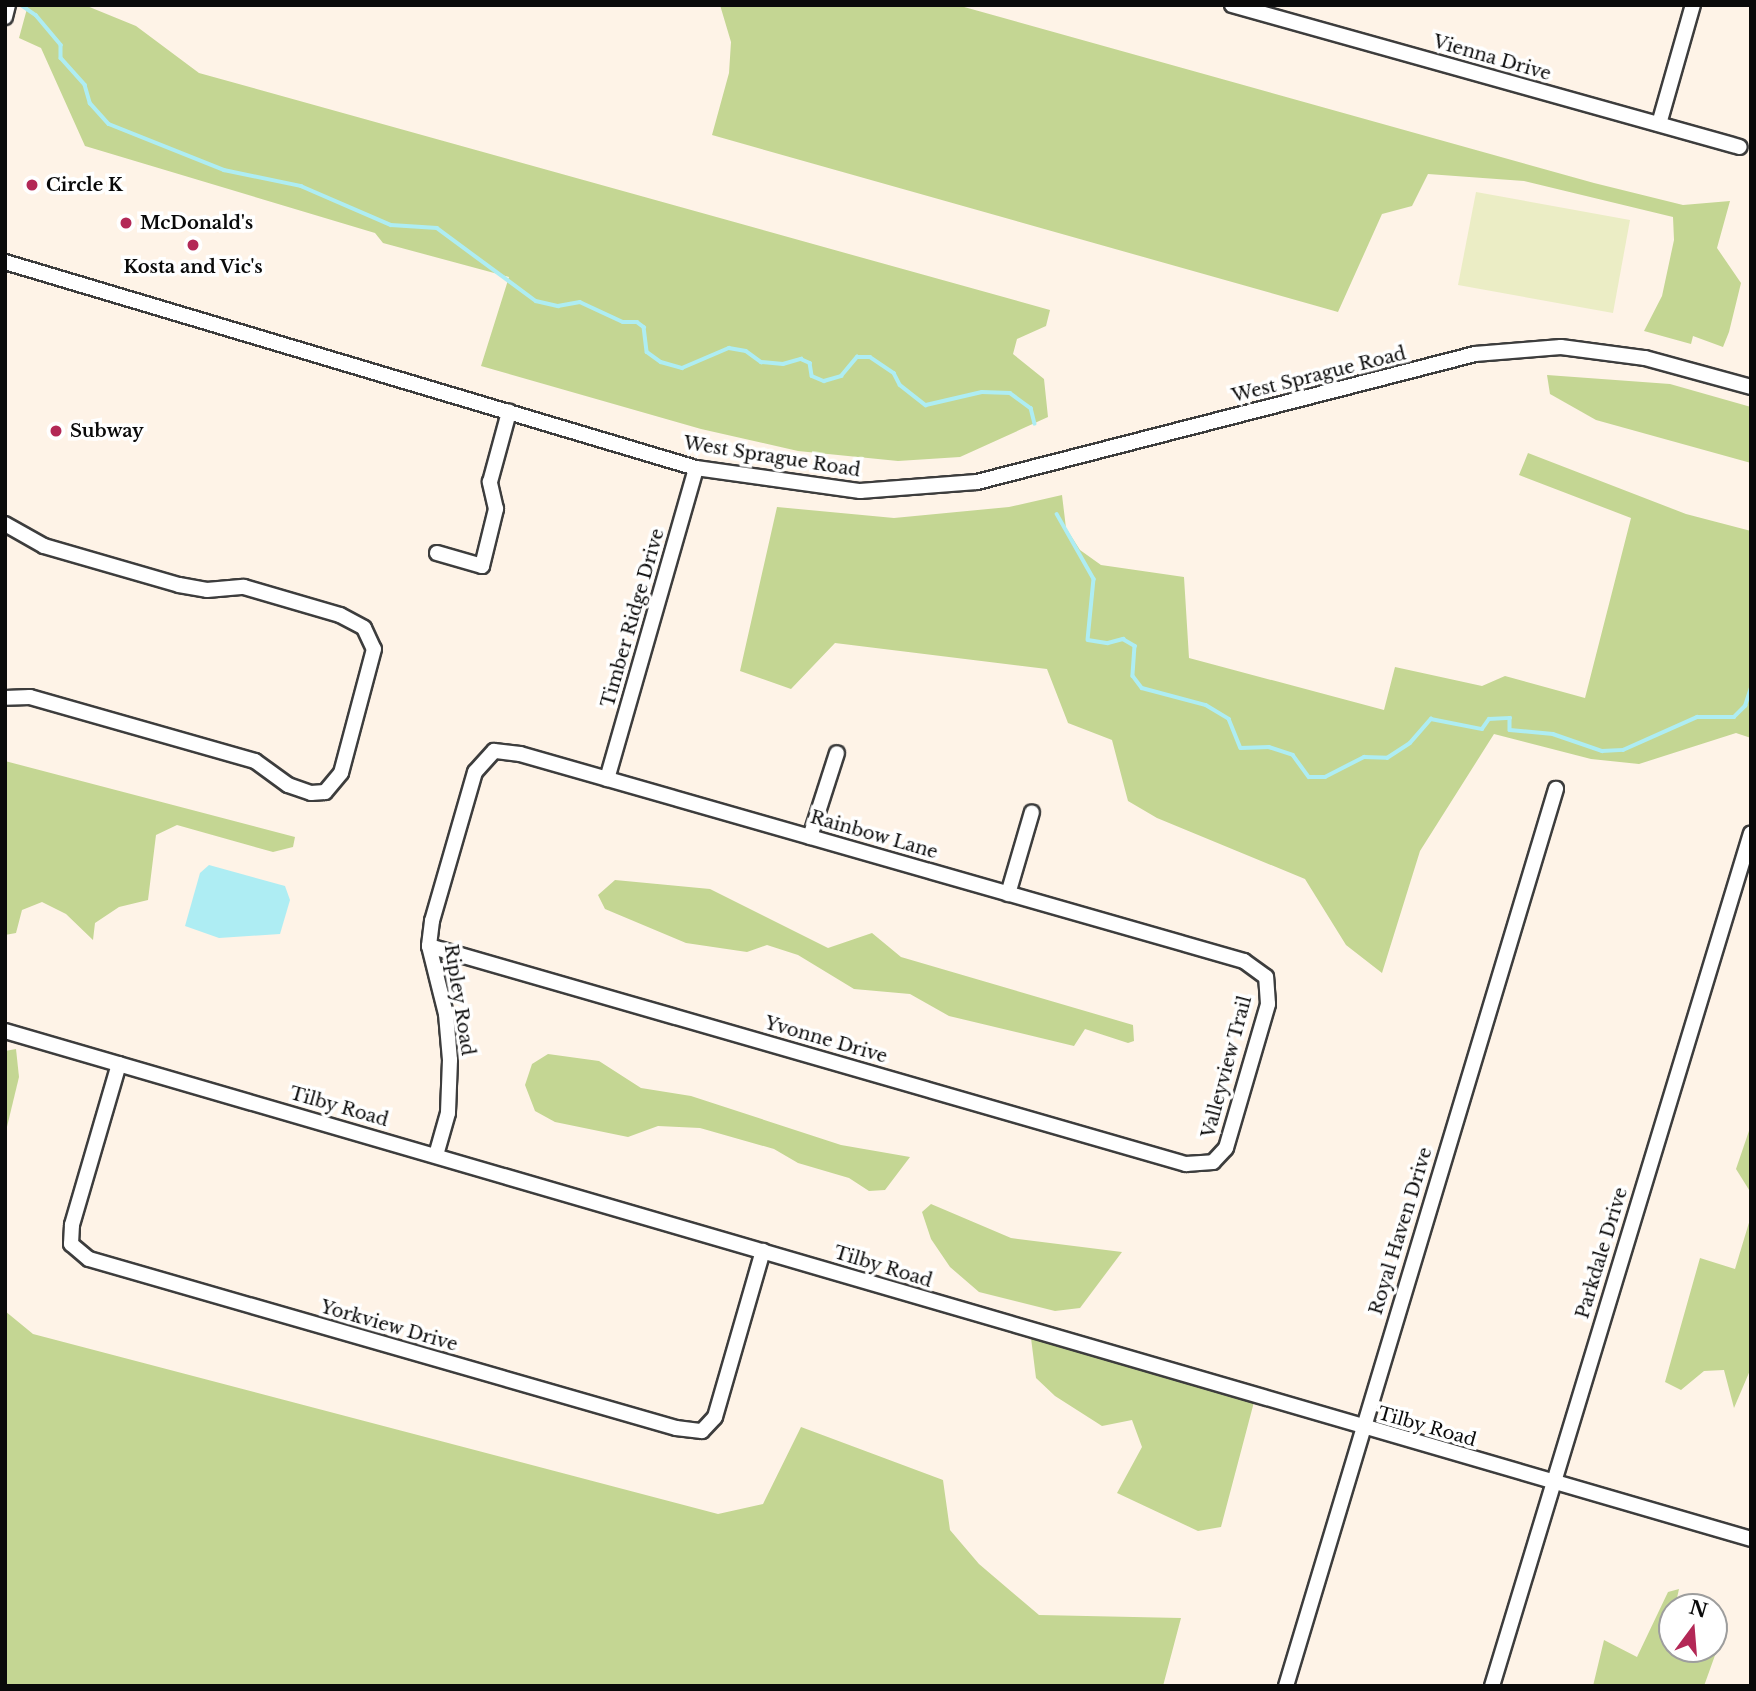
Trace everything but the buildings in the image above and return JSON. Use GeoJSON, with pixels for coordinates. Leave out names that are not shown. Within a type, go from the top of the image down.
{"type":"FeatureCollection","features":[{"type":"Feature","properties":{"kind":"street"},"geometry":{"type":"LineString","coordinates":[[5,17],[8,5]]}},
{"type":"Feature","properties":{"kind":"street","name":"Vienna Drive"},"geometry":{"type":"LineString","coordinates":[[1233,5],[1741,147]]}},
{"type":"Feature","properties":{"kind":"street"},"geometry":{"type":"LineString","coordinates":[[1659,124],[1693,5]]}},
{"type":"Feature","properties":{"kind":"street","name":"West Sprague Road"},"geometry":{"type":"LineString","coordinates":[[5,262],[696,468],[860,491],[977,482],[1475,354],[1549,348],[1644,358],[1751,387]]}},
{"type":"Feature","properties":{"kind":"street"},"geometry":{"type":"LineString","coordinates":[[437,553],[482,566],[496,509],[490,482],[509,412]]}},
{"type":"Feature","properties":{"kind":"street","name":"Timber Ridge Drive"},"geometry":{"type":"LineString","coordinates":[[607,779],[696,468]]}},
{"type":"Feature","properties":{"kind":"street"},"geometry":{"type":"LineString","coordinates":[[5,524],[44,546],[179,585],[207,590],[244,587],[340,615],[364,628],[374,649],[341,773],[325,792],[311,793],[288,785],[255,761],[30,697],[5,698]]}},
{"type":"Feature","properties":{"kind":"street","name":"Rainbow Lane"},"geometry":{"type":"LineString","coordinates":[[475,772],[494,751],[607,779],[1244,961],[1266,977]]}},
{"type":"Feature","properties":{"kind":"street"},"geometry":{"type":"LineString","coordinates":[[810,837],[837,752]]}},
{"type":"Feature","properties":{"kind":"street","name":"Ripley Road"},"geometry":{"type":"LineString","coordinates":[[436,1155],[449,1113],[450,1060],[446,1014],[429,946],[432,920],[475,772]]}},
{"type":"Feature","properties":{"kind":"street","name":"Royal Haven Drive"},"geometry":{"type":"LineString","coordinates":[[1286,1686],[1361,1428],[1556,789]]}},
{"type":"Feature","properties":{"kind":"street"},"geometry":{"type":"LineString","coordinates":[[1008,894],[1032,811]]}},
{"type":"Feature","properties":{"kind":"street","name":"Parkdale Drive"},"geometry":{"type":"LineString","coordinates":[[1492,1686],[1551,1483],[1748,851],[1751,833]]}},
{"type":"Feature","properties":{"kind":"street","name":"Yvonne Drive"},"geometry":{"type":"LineString","coordinates":[[429,946],[1186,1164],[1213,1162]]}},
{"type":"Feature","properties":{"kind":"street","name":"Valleyview Trail"},"geometry":{"type":"LineString","coordinates":[[1213,1162],[1226,1148],[1268,1004],[1266,977]]}},
{"type":"Feature","properties":{"kind":"street","name":"Tilby Road"},"geometry":{"type":"LineString","coordinates":[[5,1031],[1361,1428],[1751,1539]]}},
{"type":"Feature","properties":{"kind":"street","name":"Yorkview Drive"},"geometry":{"type":"LineString","coordinates":[[119,1064],[72,1225],[71,1244],[89,1259],[676,1428],[702,1431],[715,1417],[763,1251]]}},
{"type":"Feature","properties":{"kind":"green space"},"geometry":{"type":"Polygon","coordinates":[[[28,5],[87,6],[136,26],[199,73],[1050,310],[1046,326],[1017,339],[1013,354],[1044,379],[1048,417],[960,457],[898,461],[798,451],[701,429],[481,366],[509,277],[383,243],[375,233],[85,146],[41,48],[19,38],[28,5]]]}},
{"type":"Feature","properties":{"kind":"green space"},"geometry":{"type":"Polygon","coordinates":[[[720,5],[957,5],[1594,183],[1683,205],[1730,201],[1717,248],[1741,283],[1729,332],[1723,347],[1693,336],[1691,344],[1644,331],[1662,296],[1674,240],[1673,217],[1524,181],[1428,174],[1412,206],[1382,214],[1338,312],[712,135],[729,73],[731,42],[720,5]]]}},
{"type":"Feature","properties":{"kind":"green space"},"geometry":{"type":"Polygon","coordinates":[[[1476,192],[1630,220],[1613,313],[1458,285],[1476,192]]]}},
{"type":"Feature","properties":{"kind":"green space"},"geometry":{"type":"Polygon","coordinates":[[[1547,375],[1670,384],[1751,407],[1751,463],[1596,420],[1550,394],[1547,375]]]}},
{"type":"Feature","properties":{"kind":"green space"},"geometry":{"type":"Polygon","coordinates":[[[1528,453],[1686,514],[1751,531],[1751,738],[1736,733],[1639,764],[1591,759],[1494,734],[1420,851],[1382,973],[1346,945],[1305,879],[1157,818],[1128,801],[1112,740],[1068,723],[1047,669],[835,643],[791,689],[740,671],[777,507],[894,518],[1009,507],[1062,495],[1066,528],[1080,550],[1101,565],[1184,577],[1189,658],[1384,710],[1395,667],[1482,686],[1505,676],[1585,698],[1631,518],[1519,475],[1528,453]]]}},
{"type":"Feature","properties":{"kind":"green space"},"geometry":{"type":"Polygon","coordinates":[[[5,761],[295,837],[293,847],[273,852],[177,825],[156,835],[148,900],[119,907],[95,923],[93,940],[66,914],[42,902],[22,910],[16,933],[5,935],[5,761]]]}},
{"type":"Feature","properties":{"kind":"green space"},"geometry":{"type":"Polygon","coordinates":[[[615,880],[710,889],[828,948],[872,933],[901,957],[1133,1025],[1134,1041],[1128,1043],[1085,1029],[1074,1046],[949,1016],[910,994],[854,989],[798,955],[767,945],[747,952],[686,943],[605,909],[598,895],[615,880]]]}},
{"type":"Feature","properties":{"kind":"green space"},"geometry":{"type":"Polygon","coordinates":[[[16,1049],[19,1077],[5,1135],[5,1051],[16,1049]]]}},
{"type":"Feature","properties":{"kind":"green space"},"geometry":{"type":"Polygon","coordinates":[[[548,1054],[599,1061],[641,1088],[691,1096],[841,1145],[910,1157],[885,1190],[869,1191],[849,1178],[798,1163],[774,1149],[700,1128],[658,1126],[628,1137],[555,1122],[535,1111],[525,1085],[532,1064],[548,1054]]]}},
{"type":"Feature","properties":{"kind":"green space"},"geometry":{"type":"Polygon","coordinates":[[[1751,1125],[1751,1193],[1736,1169],[1751,1125]]]}},
{"type":"Feature","properties":{"kind":"green space"},"geometry":{"type":"Polygon","coordinates":[[[931,1204],[1011,1238],[1122,1252],[1080,1308],[1055,1311],[979,1292],[950,1267],[931,1239],[922,1212],[931,1204]]]}},
{"type":"Feature","properties":{"kind":"green space"},"geometry":{"type":"Polygon","coordinates":[[[1751,1216],[1751,1368],[1734,1408],[1724,1370],[1704,1371],[1681,1390],[1665,1382],[1700,1258],[1735,1269],[1751,1216]]]}},
{"type":"Feature","properties":{"kind":"green space"},"geometry":{"type":"Polygon","coordinates":[[[5,1311],[33,1334],[718,1514],[763,1504],[801,1427],[943,1480],[950,1530],[979,1564],[1039,1615],[1181,1618],[1163,1686],[5,1686],[5,1311]]]}},
{"type":"Feature","properties":{"kind":"green space"},"geometry":{"type":"Polygon","coordinates":[[[1031,1338],[1254,1402],[1221,1527],[1198,1531],[1117,1493],[1142,1447],[1132,1420],[1102,1426],[1055,1396],[1036,1378],[1031,1338]]]}},
{"type":"Feature","properties":{"kind":"green space"},"geometry":{"type":"Polygon","coordinates":[[[1658,1613],[1658,1663],[1712,1663],[1704,1686],[1593,1686],[1604,1640],[1637,1657],[1658,1613]]]}},
{"type":"Feature","properties":{"kind":"water"},"geometry":{"type":"Polygon","coordinates":[[[209,865],[285,886],[290,900],[280,934],[219,938],[185,926],[200,873],[209,865]]]}},
{"type":"Feature","properties":{"kind":"waterway"},"geometry":{"type":"LineString","coordinates":[[21,5],[36,15],[61,45],[61,58],[85,85],[90,103],[109,124],[224,170],[301,186],[391,225],[437,228],[536,301],[558,306],[580,302],[623,322],[637,322],[644,327],[647,352],[661,362],[682,368],[729,348],[746,351],[761,362],[783,364],[801,359],[810,363],[812,376],[824,381],[841,376],[857,357],[870,357],[894,373],[900,385],[926,405],[982,392],[1010,393],[1031,408],[1035,424]]}},
{"type":"Feature","properties":{"kind":"waterway"},"geometry":{"type":"LineString","coordinates":[[1057,514],[1094,579],[1088,640],[1108,643],[1123,639],[1135,646],[1133,676],[1142,688],[1206,705],[1229,719],[1241,748],[1269,747],[1293,755],[1309,777],[1325,777],[1364,757],[1387,758],[1410,743],[1431,719],[1482,729],[1489,719],[1510,718],[1510,730],[1553,734],[1602,751],[1623,750],[1697,717],[1734,717],[1745,706],[1751,688]]}},
{"type":"Feature","properties":{"kind":"place","name":"Circle K"},"geometry":{"type":"Point","coordinates":[32,185]}},
{"type":"Feature","properties":{"kind":"place","name":"McDonald's"},"geometry":{"type":"Point","coordinates":[126,223]}},
{"type":"Feature","properties":{"kind":"place","name":"Kosta and Vic's"},"geometry":{"type":"Point","coordinates":[193,245]}},
{"type":"Feature","properties":{"kind":"place","name":"Subway"},"geometry":{"type":"Point","coordinates":[56,431]}}]}
